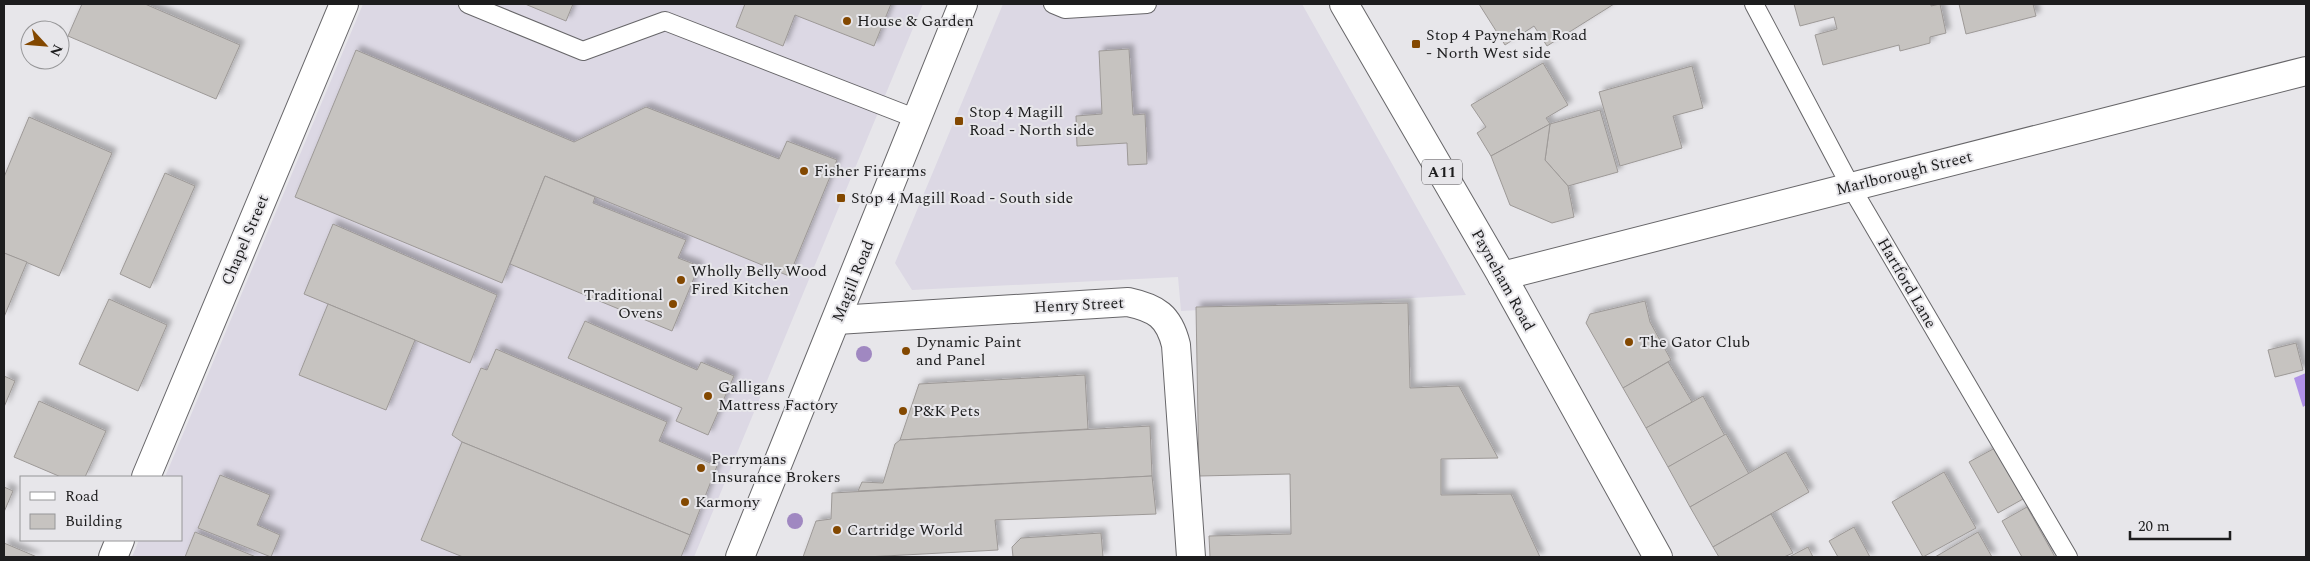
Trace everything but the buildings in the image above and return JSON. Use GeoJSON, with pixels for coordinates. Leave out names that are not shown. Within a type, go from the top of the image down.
{"type":"FeatureCollection","features":[{"type":"Feature","properties":{"kind":"street","name":"Chapel Street"},"geometry":{"type":"LineString","coordinates":[[146,476],[344,4]]}},
{"type":"Feature","properties":{"kind":"street","name":"Magill Road"},"geometry":{"type":"LineString","coordinates":[[740,557],[963,4]]}},
{"type":"Feature","properties":{"kind":"street","name":"Payneham Road"},"geometry":{"type":"LineString","coordinates":[[1344,4],[1502,276],[1658,557]]}},
{"type":"Feature","properties":{"kind":"street","name":"Marlborough Street"},"geometry":{"type":"LineString","coordinates":[[1502,276],[2306,71]]}},
{"type":"Feature","properties":{"kind":"street","name":"Henry Street"},"geometry":{"type":"LineString","coordinates":[[837,320],[1128,302],[1147,306],[1159,314],[1172,327],[1176,345],[1191,557]]}},
{"type":"Feature","properties":{"kind":"street"},"geometry":{"type":"LineString","coordinates":[[113,557],[120,541]]}},
{"type":"Feature","properties":{"kind":"lane"},"geometry":{"type":"LineString","coordinates":[[468,4],[583,51],[666,21],[918,119]]}},
{"type":"Feature","properties":{"kind":"lane"},"geometry":{"type":"LineString","coordinates":[[1053,4],[1065,9],[1147,4]]}},
{"type":"Feature","properties":{"kind":"lane","name":"Hartford Lane"},"geometry":{"type":"LineString","coordinates":[[1754,4],[1850,187],[2068,557]]}},
{"type":"Feature","properties":{"kind":"shaded area"},"geometry":{"type":"Polygon","coordinates":[[[363,4],[923,4],[694,557],[132,557],[139,541],[182,541],[182,476],[165,476],[363,4]]]}},
{"type":"Feature","properties":{"kind":"shaded area"},"geometry":{"type":"Polygon","coordinates":[[[1003,4],[1302,4],[1466,295],[1181,311],[1178,277],[912,290],[895,263],[1003,4]]]}},
{"type":"Feature","properties":{"kind":"shaded area"},"geometry":{"type":"Polygon","coordinates":[[[2306,373],[2306,405],[2303,407],[2294,378],[2306,373]]]}},
{"type":"Feature","properties":{"kind":"place","name":"House & Garden"},"geometry":{"type":"Point","coordinates":[847,21]}},
{"type":"Feature","properties":{"kind":"place","name":"Stop 4 Payneham Road - North West side"},"geometry":{"type":"Point","coordinates":[1416,44]}},
{"type":"Feature","properties":{"kind":"place","name":"Stop 4 Magill Road - North side"},"geometry":{"type":"Point","coordinates":[959,121]}},
{"type":"Feature","properties":{"kind":"place","name":"Fisher Firearms"},"geometry":{"type":"Point","coordinates":[804,171]}},
{"type":"Feature","properties":{"kind":"place","name":"Stop 4 Magill Road - South side"},"geometry":{"type":"Point","coordinates":[841,198]}},
{"type":"Feature","properties":{"kind":"place","name":"Wholly Belly Wood Fired Kitchen"},"geometry":{"type":"Point","coordinates":[681,280]}},
{"type":"Feature","properties":{"kind":"place","name":"Traditional Ovens"},"geometry":{"type":"Point","coordinates":[673,304]}},
{"type":"Feature","properties":{"kind":"place","name":"The Gator Club"},"geometry":{"type":"Point","coordinates":[1629,342]}},
{"type":"Feature","properties":{"kind":"place","name":"Dynamic Paint and Panel"},"geometry":{"type":"Point","coordinates":[906,351]}},
{"type":"Feature","properties":{"kind":"place","name":"Galligans Mattress Factory"},"geometry":{"type":"Point","coordinates":[708,396]}},
{"type":"Feature","properties":{"kind":"place","name":"P&K Pets"},"geometry":{"type":"Point","coordinates":[903,411]}},
{"type":"Feature","properties":{"kind":"place","name":"Perrymans Insurance Brokers"},"geometry":{"type":"Point","coordinates":[701,468]}},
{"type":"Feature","properties":{"kind":"place","name":"Karmony"},"geometry":{"type":"Point","coordinates":[685,502]}},
{"type":"Feature","properties":{"kind":"place","name":"Cartridge World"},"geometry":{"type":"Point","coordinates":[837,530]}}]}
